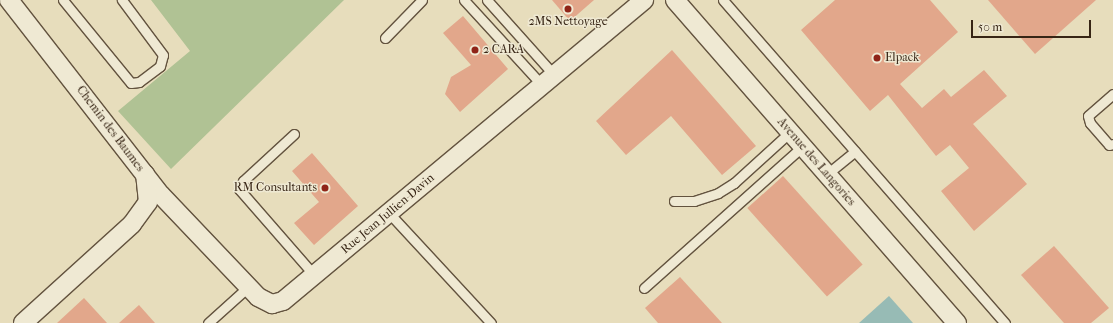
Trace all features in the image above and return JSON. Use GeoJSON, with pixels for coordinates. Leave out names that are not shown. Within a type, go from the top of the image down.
{"type":"FeatureCollection","features":[{"type":"Feature","properties":{"kind":"street","name":"Chemin des Baumes"},"geometry":{"type":"LineString","coordinates":[[9,0],[145,170],[148,202],[132,224],[23,323]]}},
{"type":"Feature","properties":{"kind":"street","name":"Rue Jean Jullien-Davin"},"geometry":{"type":"LineString","coordinates":[[145,170],[161,195],[264,303],[272,304],[283,301],[644,0]]}},
{"type":"Feature","properties":{"kind":"street","name":"Avenue des Langories"},"geometry":{"type":"LineString","coordinates":[[675,0],[957,323]]}},
{"type":"Feature","properties":{"kind":"lane"},"geometry":{"type":"LineString","coordinates":[[63,0],[130,83],[139,82],[160,66],[163,55],[122,0]]}},
{"type":"Feature","properties":{"kind":"lane"},"geometry":{"type":"LineString","coordinates":[[385,38],[422,0]]}},
{"type":"Feature","properties":{"kind":"lane"},"geometry":{"type":"LineString","coordinates":[[464,0],[548,80]]}},
{"type":"Feature","properties":{"kind":"lane"},"geometry":{"type":"LineString","coordinates":[[487,0],[548,80]]}},
{"type":"Feature","properties":{"kind":"lane"},"geometry":{"type":"LineString","coordinates":[[723,0],[1005,323]]}},
{"type":"Feature","properties":{"kind":"lane"},"geometry":{"type":"LineString","coordinates":[[1113,94],[1088,116],[1090,123],[1109,145],[1113,144]]}},
{"type":"Feature","properties":{"kind":"lane"},"geometry":{"type":"LineString","coordinates":[[674,201],[694,201],[718,193],[734,183],[790,132]]}},
{"type":"Feature","properties":{"kind":"lane"},"geometry":{"type":"LineString","coordinates":[[294,134],[243,181],[239,189],[314,275]]}},
{"type":"Feature","properties":{"kind":"lane"},"geometry":{"type":"LineString","coordinates":[[644,288],[803,146]]}},
{"type":"Feature","properties":{"kind":"lane"},"geometry":{"type":"LineString","coordinates":[[827,174],[855,151]]}},
{"type":"Feature","properties":{"kind":"lane"},"geometry":{"type":"LineString","coordinates":[[389,213],[491,323]]}},
{"type":"Feature","properties":{"kind":"lane"},"geometry":{"type":"LineString","coordinates":[[208,323],[248,287]]}},
{"type":"Feature","properties":{"kind":"green space"},"geometry":{"type":"Polygon","coordinates":[[[151,0],[344,0],[171,169],[118,111],[190,51],[151,0]]]}},
{"type":"Feature","properties":{"kind":"water"},"geometry":{"type":"Polygon","coordinates":[[[889,296],[913,323],[859,323],[889,296]]]}},
{"type":"Feature","properties":{"kind":"building","name":"2MS Nettoyage"},"geometry":{"type":"Polygon","coordinates":[[[552,0],[594,0],[570,21],[552,0]]]}},
{"type":"Feature","properties":{"kind":"building"},"geometry":{"type":"Polygon","coordinates":[[[835,0],[930,0],[958,32],[900,84],[922,108],[944,89],[951,97],[984,70],[1007,96],[973,124],[1027,184],[974,231],[941,191],[969,168],[950,145],[936,156],[888,95],[870,111],[801,30],[835,0]]]}},
{"type":"Feature","properties":{"kind":"building"},"geometry":{"type":"Polygon","coordinates":[[[988,0],[1096,0],[1035,54],[988,0]]]}},
{"type":"Feature","properties":{"kind":"building","name":"2 CARA"},"geometry":{"type":"Polygon","coordinates":[[[463,16],[508,69],[460,112],[445,94],[451,77],[471,65],[443,33],[463,16]]]}},
{"type":"Feature","properties":{"kind":"building"},"geometry":{"type":"Polygon","coordinates":[[[672,50],[756,146],[722,175],[671,116],[626,155],[596,121],[672,50]]]}},
{"type":"Feature","properties":{"kind":"building","name":"RM Consultants"},"geometry":{"type":"Polygon","coordinates":[[[312,153],[358,206],[314,245],[294,223],[319,202],[292,171],[312,153]]]}},
{"type":"Feature","properties":{"kind":"building"},"geometry":{"type":"Polygon","coordinates":[[[783,176],[863,264],[827,297],[747,208],[783,176]]]}},
{"type":"Feature","properties":{"kind":"building"},"geometry":{"type":"Polygon","coordinates":[[[1054,246],[1109,308],[1091,323],[1064,323],[1021,275],[1054,246]]]}},
{"type":"Feature","properties":{"kind":"building"},"geometry":{"type":"Polygon","coordinates":[[[680,277],[722,323],[658,323],[645,308],[680,277]]]}},
{"type":"Feature","properties":{"kind":"building"},"geometry":{"type":"Polygon","coordinates":[[[84,298],[107,323],[57,323],[84,298]]]}},
{"type":"Feature","properties":{"kind":"building"},"geometry":{"type":"Polygon","coordinates":[[[139,305],[155,323],[119,323],[139,305]]]}},
{"type":"Feature","properties":{"kind":"place","name":"2MS Nettoyage"},"geometry":{"type":"Point","coordinates":[568,9]}},
{"type":"Feature","properties":{"kind":"place","name":"2 CARA"},"geometry":{"type":"Point","coordinates":[475,50]}},
{"type":"Feature","properties":{"kind":"place","name":"Elpack"},"geometry":{"type":"Point","coordinates":[877,58]}},
{"type":"Feature","properties":{"kind":"place","name":"RM Consultants"},"geometry":{"type":"Point","coordinates":[325,188]}}]}
